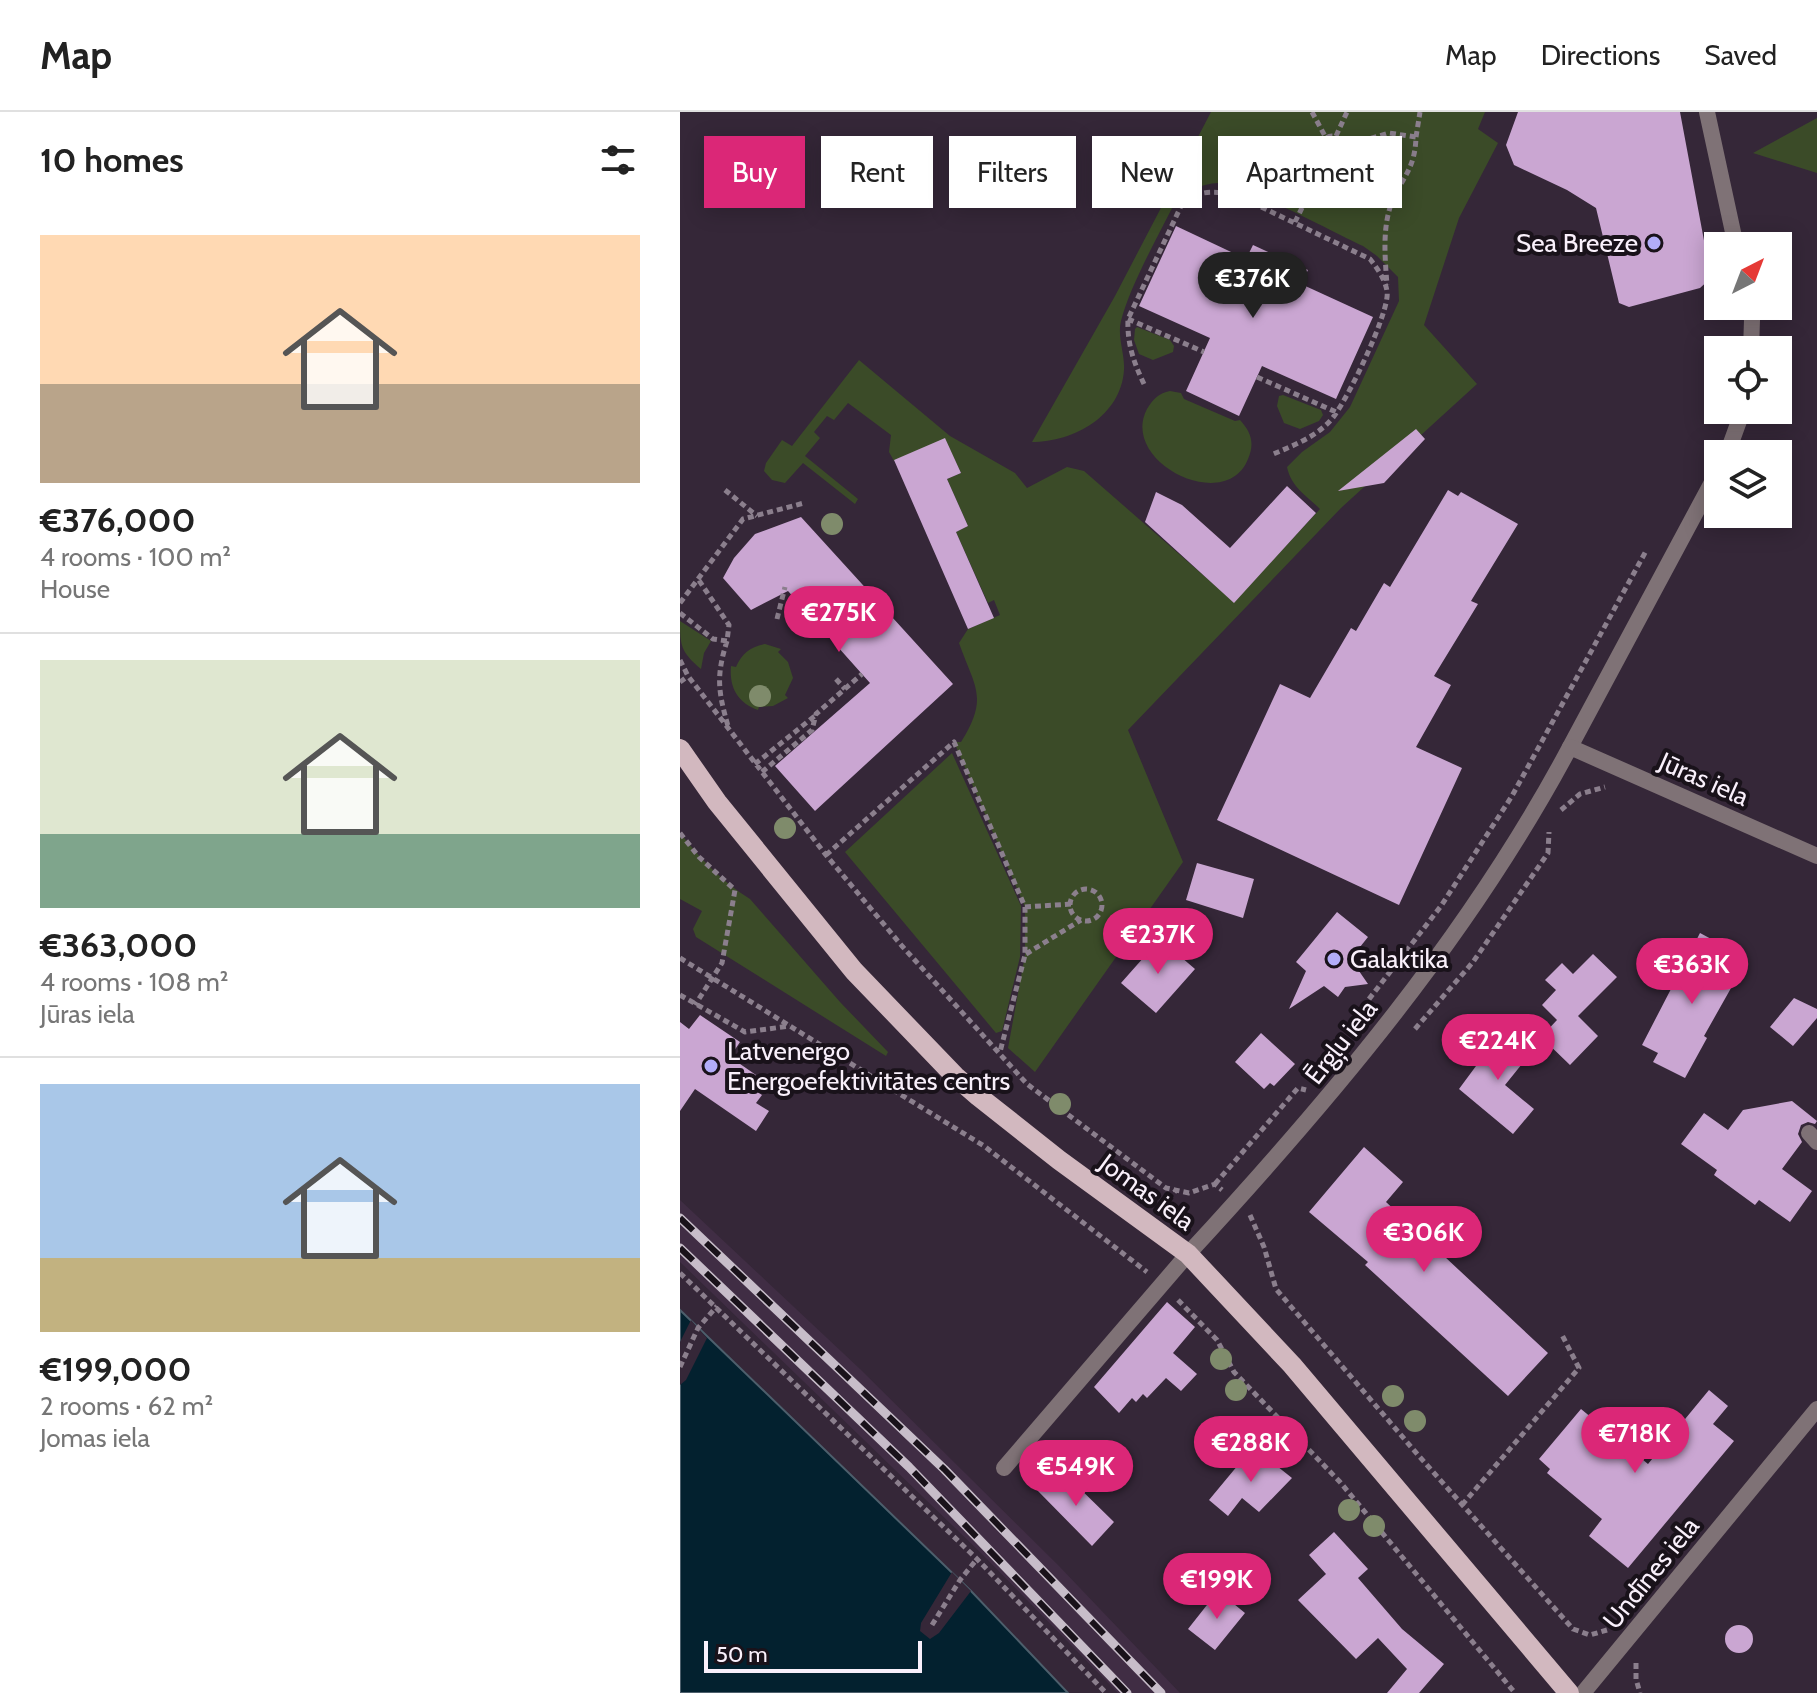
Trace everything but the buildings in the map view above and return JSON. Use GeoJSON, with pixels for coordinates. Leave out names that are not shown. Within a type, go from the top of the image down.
{"type":"FeatureCollection","features":[{"type":"Feature","properties":{"kind":"main road","name":"Jomas iela"},"geometry":{"type":"LineString","coordinates":[[680,749],[717,802],[854,971],[955,1076],[1059,1160],[1188,1254],[1292,1365],[1569,1693]]}},
{"type":"Feature","properties":{"kind":"street"},"geometry":{"type":"LineString","coordinates":[[1707,112],[1733,232]]}},
{"type":"Feature","properties":{"kind":"street","name":"Ērgļu iela"},"geometry":{"type":"LineString","coordinates":[[1004,1468],[1188,1254],[1328,1098],[1451,939],[1538,808],[1704,497]]}},
{"type":"Feature","properties":{"kind":"street","name":"Jūras iela"},"geometry":{"type":"LineString","coordinates":[[1570,747],[1817,856]]}},
{"type":"Feature","properties":{"kind":"street","name":"Undīnes iela"},"geometry":{"type":"LineString","coordinates":[[1583,1693],[1817,1409]]}},
{"type":"Feature","properties":{"kind":"path"},"geometry":{"type":"LineString","coordinates":[[1312,112],[1325,136]]}},
{"type":"Feature","properties":{"kind":"path"},"geometry":{"type":"LineString","coordinates":[[1336,136],[1347,112]]}},
{"type":"Feature","properties":{"kind":"path"},"geometry":{"type":"LineString","coordinates":[[1271,455],[1310,438],[1337,413],[1385,311],[1388,293],[1387,223],[1392,202],[1409,173],[1416,153],[1420,112]]}},
{"type":"Feature","properties":{"kind":"path"},"geometry":{"type":"LineString","coordinates":[[1379,136],[1389,133],[1416,137]]}},
{"type":"Feature","properties":{"kind":"path"},"geometry":{"type":"LineString","coordinates":[[1144,384],[1127,336],[1128,319],[1182,204],[1190,196],[1209,192],[1234,194],[1295,222],[1370,259],[1381,273],[1388,293]]}},
{"type":"Feature","properties":{"kind":"path"},"geometry":{"type":"LineString","coordinates":[[1295,222],[1302,208]]}},
{"type":"Feature","properties":{"kind":"path"},"geometry":{"type":"LineString","coordinates":[[1128,319],[1204,352]]}},
{"type":"Feature","properties":{"kind":"path"},"geometry":{"type":"LineString","coordinates":[[1257,377],[1337,413]]}},
{"type":"Feature","properties":{"kind":"path"},"geometry":{"type":"LineString","coordinates":[[725,490],[757,516]]}},
{"type":"Feature","properties":{"kind":"path"},"geometry":{"type":"LineString","coordinates":[[680,603],[743,519],[804,503]]}},
{"type":"Feature","properties":{"kind":"path"},"geometry":{"type":"LineString","coordinates":[[680,660],[688,676],[826,855],[902,946],[1027,1084],[1166,1188],[1189,1193],[1215,1184],[1298,1088],[1310,1091],[1323,1075],[1318,1065],[1441,906],[1512,796],[1649,546]]}},
{"type":"Feature","properties":{"kind":"path"},"geometry":{"type":"LineString","coordinates":[[698,579],[729,625],[719,667],[720,697],[730,730]]}},
{"type":"Feature","properties":{"kind":"path"},"geometry":{"type":"LineString","coordinates":[[777,619],[785,587]]}},
{"type":"Feature","properties":{"kind":"path"},"geometry":{"type":"LineString","coordinates":[[680,613],[713,639],[727,641]]}},
{"type":"Feature","properties":{"kind":"path"},"geometry":{"type":"LineString","coordinates":[[755,764],[862,674]]}},
{"type":"Feature","properties":{"kind":"path"},"geometry":{"type":"LineString","coordinates":[[680,682],[688,676]]}},
{"type":"Feature","properties":{"kind":"path"},"geometry":{"type":"LineString","coordinates":[[836,679],[845,689]]}},
{"type":"Feature","properties":{"kind":"path"},"geometry":{"type":"LineString","coordinates":[[762,773],[812,730],[816,714]]}},
{"type":"Feature","properties":{"kind":"path"},"geometry":{"type":"LineString","coordinates":[[826,855],[954,742],[1025,907],[1025,955],[999,1053]]}},
{"type":"Feature","properties":{"kind":"path"},"geometry":{"type":"LineString","coordinates":[[680,833],[699,857],[735,890],[722,963],[695,1005]]}},
{"type":"Feature","properties":{"kind":"path"},"geometry":{"type":"LineString","coordinates":[[1025,955],[1081,920],[1092,920],[1098,916],[1102,901],[1099,894],[1083,890],[1072,898],[1073,914],[1081,920]]}},
{"type":"Feature","properties":{"kind":"path"},"geometry":{"type":"LineString","coordinates":[[1025,907],[1071,904]]}},
{"type":"Feature","properties":{"kind":"path"},"geometry":{"type":"LineString","coordinates":[[680,995],[745,1032],[791,1026]]}},
{"type":"Feature","properties":{"kind":"path"},"geometry":{"type":"LineString","coordinates":[[1215,1184],[1252,1217],[1276,1289],[1573,1629],[1590,1635],[1609,1629],[1624,1644],[1636,1661],[1640,1693]]}},
{"type":"Feature","properties":{"kind":"path"},"geometry":{"type":"LineString","coordinates":[[680,1273],[977,1559],[1106,1693]]}},
{"type":"Feature","properties":{"kind":"path"},"geometry":{"type":"LineString","coordinates":[[680,1367],[698,1328],[717,1306]]}},
{"type":"Feature","properties":{"kind":"path"},"geometry":{"type":"LineString","coordinates":[[1462,1505],[1579,1368],[1561,1333]]}},
{"type":"Feature","properties":{"kind":"path"},"geometry":{"type":"LineString","coordinates":[[932,1625],[977,1559]]}},
{"type":"Feature","properties":{"kind":"shaded area"},"geometry":{"type":"Polygon","coordinates":[[[680,1200],[860,1369],[1059,1566],[1180,1693],[1118,1693],[983,1555],[680,1262],[680,1200]]]}},
{"type":"Feature","properties":{"kind":"green space"},"geometry":{"type":"Polygon","coordinates":[[[1211,112],[1485,112],[1478,129],[1498,143],[1459,218],[1424,325],[1477,384],[1341,508],[1128,730],[1183,862],[1035,1072],[1008,1048],[1025,955],[1025,907],[954,742],[961,742],[970,727],[977,703],[974,682],[959,643],[968,629],[1000,615],[994,600],[988,603],[956,532],[968,526],[947,479],[961,473],[945,439],[894,461],[889,452],[891,435],[848,403],[834,420],[827,416],[814,432],[820,438],[805,456],[858,499],[855,504],[803,463],[785,483],[772,480],[764,471],[782,440],[792,446],[859,360],[950,436],[1015,473],[1027,488],[1067,467],[1084,471],[1234,602],[1320,509],[1296,486],[1287,467],[1330,432],[1350,407],[1399,301],[1398,277],[1377,256],[1363,246],[1285,208],[1402,208],[1402,136],[1218,136],[1218,183],[1202,186],[1202,136],[1198,136],[1211,112]]]}},
{"type":"Feature","properties":{"kind":"green space"},"geometry":{"type":"Polygon","coordinates":[[[1817,118],[1817,173],[1753,153],[1817,118]]]}},
{"type":"Feature","properties":{"kind":"green space"},"geometry":{"type":"Polygon","coordinates":[[[1161,208],[1172,208],[1125,307],[1120,327],[1124,370],[1114,401],[1105,413],[1079,431],[1048,441],[1032,442],[1161,208]]]}},
{"type":"Feature","properties":{"kind":"green space"},"geometry":{"type":"Polygon","coordinates":[[[1137,327],[1170,340],[1174,346],[1173,352],[1153,360],[1139,354],[1134,340],[1137,327]]]}},
{"type":"Feature","properties":{"kind":"green space"},"geometry":{"type":"Polygon","coordinates":[[[1170,391],[1181,393],[1184,399],[1244,424],[1251,438],[1251,448],[1248,459],[1236,475],[1219,482],[1199,482],[1179,475],[1161,463],[1148,447],[1142,429],[1147,409],[1157,397],[1170,391]]]}},
{"type":"Feature","properties":{"kind":"green space"},"geometry":{"type":"Polygon","coordinates":[[[1279,396],[1321,410],[1323,415],[1319,421],[1300,429],[1284,423],[1277,406],[1279,396]]]}},
{"type":"Feature","properties":{"kind":"green space"},"geometry":{"type":"Polygon","coordinates":[[[680,621],[711,641],[704,653],[701,669],[683,648],[680,621]]]}},
{"type":"Feature","properties":{"kind":"green space"},"geometry":{"type":"Polygon","coordinates":[[[765,644],[781,649],[778,652],[788,662],[793,678],[785,695],[788,698],[773,706],[759,707],[758,710],[736,694],[731,666],[736,667],[744,654],[765,644]]]}},
{"type":"Feature","properties":{"kind":"green space"},"geometry":{"type":"Polygon","coordinates":[[[952,753],[1021,906],[1020,957],[1002,1031],[996,1033],[845,852],[952,753]]]}},
{"type":"Feature","properties":{"kind":"green space"},"geometry":{"type":"Polygon","coordinates":[[[680,833],[712,869],[750,899],[888,1052],[886,1056],[696,937],[693,929],[702,911],[680,899],[680,833]]]}},
{"type":"Feature","properties":{"kind":"water"},"geometry":{"type":"Polygon","coordinates":[[[680,1310],[971,1591],[1068,1693],[680,1693],[680,1310]]]}},
{"type":"Feature","properties":{"kind":"pier"},"geometry":{"type":"Polygon","coordinates":[[[691,1320],[707,1338],[686,1380],[680,1385],[680,1342],[691,1320]]]}},
{"type":"Feature","properties":{"kind":"pier"},"geometry":{"type":"Polygon","coordinates":[[[952,1572],[971,1591],[939,1633],[930,1639],[920,1631],[921,1623],[952,1572]]]}},
{"type":"Feature","properties":{"kind":"railway"},"geometry":{"type":"LineString","coordinates":[[680,1218],[944,1469],[1161,1693]]}},
{"type":"Feature","properties":{"kind":"railway"},"geometry":{"type":"LineString","coordinates":[[680,1248],[909,1467],[1127,1693]]}},
{"type":"Feature","properties":{"kind":"place","name":"Sea Breeze"},"geometry":{"type":"Point","coordinates":[1654,243]}},
{"type":"Feature","properties":{"kind":"place","name":"Galaktika"},"geometry":{"type":"Point","coordinates":[1334,959]}},
{"type":"Feature","properties":{"kind":"place","name":"Latvenergo Energoefektivitātes centrs"},"geometry":{"type":"Point","coordinates":[711,1066]}}]}
